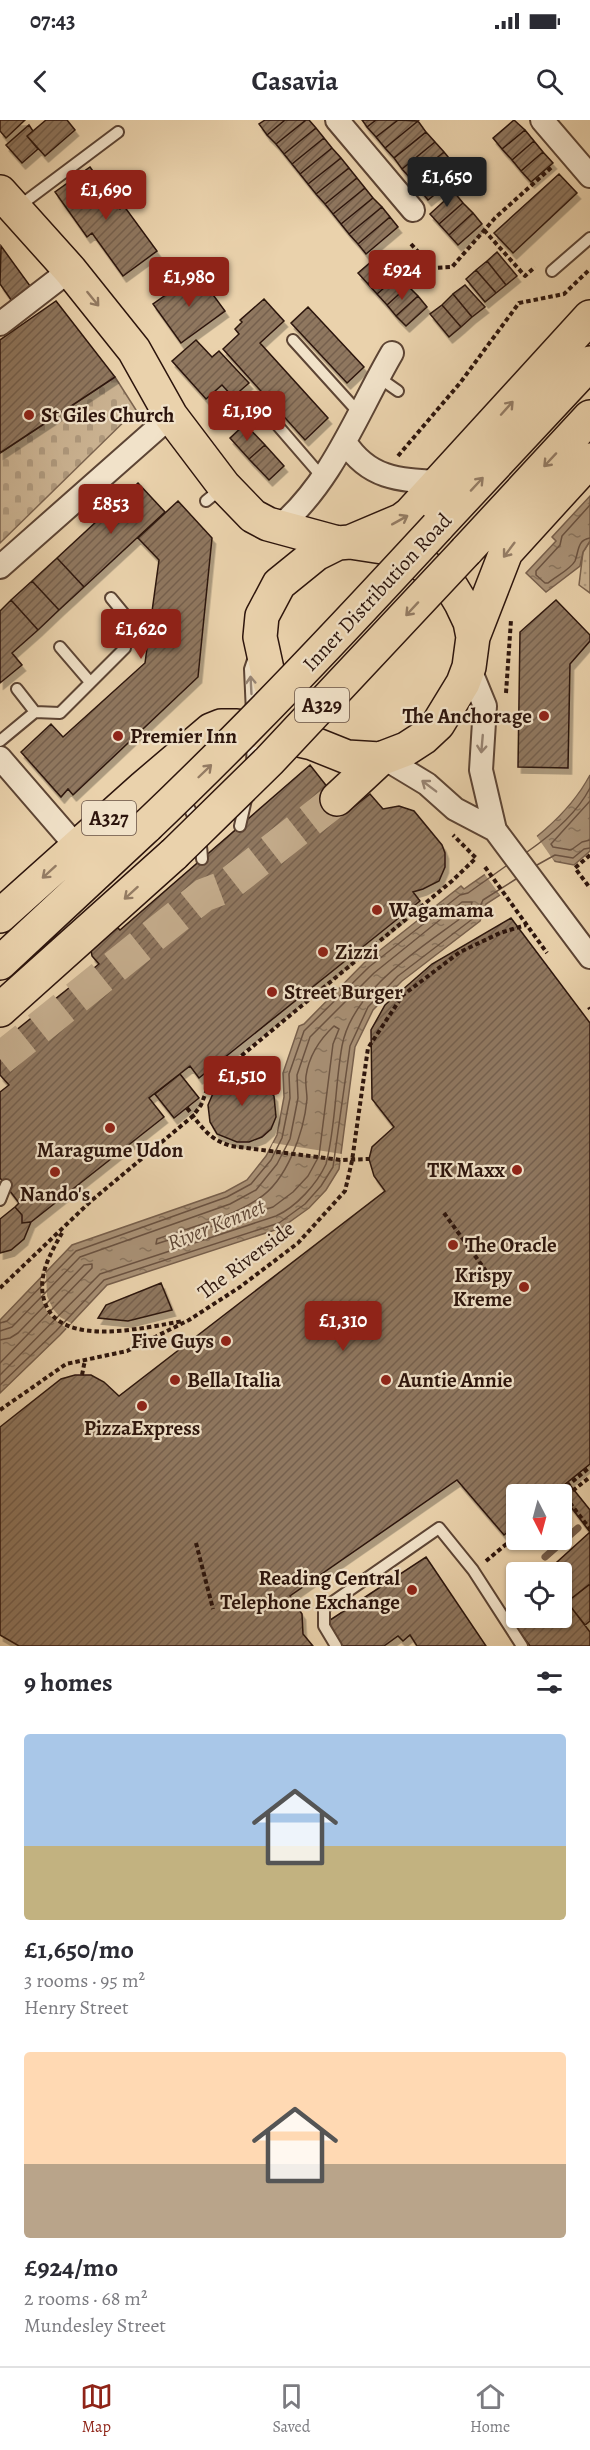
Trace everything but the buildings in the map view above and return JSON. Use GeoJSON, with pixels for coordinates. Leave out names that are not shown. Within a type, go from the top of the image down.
{"type":"FeatureCollection","features":[{"type":"Feature","properties":{"kind":"main road"},"geometry":{"type":"LineString","coordinates":[[8,200],[70,270],[134,350],[215,494],[253,516],[279,527],[344,543],[389,548],[413,559],[434,572],[452,588],[470,622],[471,652]]}},
{"type":"Feature","properties":{"kind":"main road"},"geometry":{"type":"LineString","coordinates":[[382,759],[347,757],[312,743],[280,704],[270,683],[260,637],[262,616],[279,584],[316,554],[402,520],[590,317]]}},
{"type":"Feature","properties":{"kind":"main road","name":"Inner Distribution Road"},"geometry":{"type":"LineString","coordinates":[[0,963],[231,747],[590,363]]}},
{"type":"Feature","properties":{"kind":"main road","name":"Inner Distribution Road"},"geometry":{"type":"LineString","coordinates":[[0,1010],[188,856],[269,762],[590,417]]}},
{"type":"Feature","properties":{"kind":"main road"},"geometry":{"type":"LineString","coordinates":[[337,799],[382,759],[423,738],[438,724],[463,683],[471,652],[506,552],[590,460]]}},
{"type":"Feature","properties":{"kind":"main road","name":"A327"},"geometry":{"type":"LineString","coordinates":[[0,916],[77,847],[160,789],[211,730],[221,726],[253,729],[312,743]]}},
{"type":"Feature","properties":{"kind":"street"},"geometry":{"type":"LineString","coordinates":[[337,120],[413,210]]}},
{"type":"Feature","properties":{"kind":"street"},"geometry":{"type":"LineString","coordinates":[[542,120],[590,176]]}},
{"type":"Feature","properties":{"kind":"street"},"geometry":{"type":"LineString","coordinates":[[0,324],[70,270]]}},
{"type":"Feature","properties":{"kind":"street"},"geometry":{"type":"LineString","coordinates":[[279,527],[296,513],[323,479],[392,353]]}},
{"type":"Feature","properties":{"kind":"street"},"geometry":{"type":"LineString","coordinates":[[0,567],[171,416]]}},
{"type":"Feature","properties":{"kind":"street"},"geometry":{"type":"LineString","coordinates":[[345,442],[354,456],[383,476],[402,480],[439,482]]}},
{"type":"Feature","properties":{"kind":"street"},"geometry":{"type":"LineString","coordinates":[[471,652],[485,706],[481,770],[495,830],[590,957]]}},
{"type":"Feature","properties":{"kind":"street"},"geometry":{"type":"LineString","coordinates":[[0,758],[77,847]]}},
{"type":"Feature","properties":{"kind":"street"},"geometry":{"type":"LineString","coordinates":[[382,759],[428,784],[455,809],[495,830]]}},
{"type":"Feature","properties":{"kind":"lane"},"geometry":{"type":"LineString","coordinates":[[8,200],[118,132]]}},
{"type":"Feature","properties":{"kind":"lane"},"geometry":{"type":"LineString","coordinates":[[552,271],[590,238]]}},
{"type":"Feature","properties":{"kind":"lane"},"geometry":{"type":"LineString","coordinates":[[293,340],[359,413]]}},
{"type":"Feature","properties":{"kind":"lane"},"geometry":{"type":"LineString","coordinates":[[378,377],[398,391]]}},
{"type":"Feature","properties":{"kind":"lane"},"geometry":{"type":"LineString","coordinates":[[254,398],[323,479]]}},
{"type":"Feature","properties":{"kind":"lane"},"geometry":{"type":"LineString","coordinates":[[0,741],[35,712],[60,712],[125,648],[126,615],[111,598]]}},
{"type":"Feature","properties":{"kind":"lane"},"geometry":{"type":"LineString","coordinates":[[240,826],[251,771],[253,729],[250,669],[260,637]]}},
{"type":"Feature","properties":{"kind":"lane"},"geometry":{"type":"LineString","coordinates":[[60,647],[90,682]]}},
{"type":"Feature","properties":{"kind":"lane"},"geometry":{"type":"LineString","coordinates":[[17,689],[35,712]]}},
{"type":"Feature","properties":{"kind":"lane"},"geometry":{"type":"LineString","coordinates":[[160,789],[179,794],[192,809],[201,843],[188,856]]}},
{"type":"Feature","properties":{"kind":"lane"},"geometry":{"type":"LineString","coordinates":[[0,1200],[6,1185]]}},
{"type":"Feature","properties":{"kind":"lane"},"geometry":{"type":"LineString","coordinates":[[336,1646],[324,1626],[324,1608],[439,1528],[473,1570],[522,1646]]}},
{"type":"Feature","properties":{"kind":"path"},"geometry":{"type":"LineString","coordinates":[[411,244],[433,268],[453,267],[495,218],[569,153]]}},
{"type":"Feature","properties":{"kind":"path"},"geometry":{"type":"LineString","coordinates":[[484,230],[525,276],[543,260],[552,271]]}},
{"type":"Feature","properties":{"kind":"path"},"geometry":{"type":"LineString","coordinates":[[395,460],[460,383],[519,303],[564,294],[590,269]]}},
{"type":"Feature","properties":{"kind":"path"},"geometry":{"type":"LineString","coordinates":[[505,700],[511,618]]}},
{"type":"Feature","properties":{"kind":"path"},"geometry":{"type":"LineString","coordinates":[[590,855],[575,868],[590,888]]}},
{"type":"Feature","properties":{"kind":"path"},"geometry":{"type":"LineString","coordinates":[[0,1288],[90,1201],[193,1116],[201,1106],[208,1087],[223,1071],[452,881],[476,858]]}},
{"type":"Feature","properties":{"kind":"path"},"geometry":{"type":"LineString","coordinates":[[485,867],[513,909],[547,953]]}},
{"type":"Feature","properties":{"kind":"path","name":"The Riverside"},"geometry":{"type":"LineString","coordinates":[[0,1410],[66,1364],[127,1350],[189,1320],[240,1287],[298,1243],[345,1191],[352,1161],[368,1048],[403,995],[460,952],[500,933],[525,925]]}},
{"type":"Feature","properties":{"kind":"path"},"geometry":{"type":"LineString","coordinates":[[187,1108],[199,1125],[217,1142],[231,1146],[341,1160],[369,1159]]}},
{"type":"Feature","properties":{"kind":"path"},"geometry":{"type":"LineString","coordinates":[[444,1213],[499,1289]]}},
{"type":"Feature","properties":{"kind":"path"},"geometry":{"type":"LineString","coordinates":[[65,1227],[51,1251],[44,1274],[43,1293],[46,1305],[56,1318],[69,1326],[92,1331],[121,1330],[189,1320]]}},
{"type":"Feature","properties":{"kind":"path"},"geometry":{"type":"LineString","coordinates":[[82,1375],[85,1360]]}},
{"type":"Feature","properties":{"kind":"path"},"geometry":{"type":"LineString","coordinates":[[569,1484],[590,1467]]}},
{"type":"Feature","properties":{"kind":"path"},"geometry":{"type":"LineString","coordinates":[[572,1491],[590,1477]]}},
{"type":"Feature","properties":{"kind":"path"},"geometry":{"type":"LineString","coordinates":[[572,1505],[590,1529]]}},
{"type":"Feature","properties":{"kind":"path"},"geometry":{"type":"LineString","coordinates":[[195,1543],[213,1609]]}},
{"type":"Feature","properties":{"kind":"path"},"geometry":{"type":"LineString","coordinates":[[473,1570],[506,1544]]}},
{"type":"Feature","properties":{"kind":"green space"},"geometry":{"type":"Polygon","coordinates":[[[115,377],[136,410],[0,543],[0,453],[115,377]]]}},
{"type":"Feature","properties":{"kind":"green space"},"geometry":{"type":"Polygon","coordinates":[[[590,541],[590,593],[579,585],[583,552],[590,541]]]}},
{"type":"Feature","properties":{"kind":"water"},"geometry":{"type":"Polygon","coordinates":[[[590,496],[590,541],[583,552],[580,566],[546,592],[526,573],[556,541],[552,537],[590,496]]]}},
{"type":"Feature","properties":{"kind":"water","name":"River Kennet"},"geometry":{"type":"Polygon","coordinates":[[[590,775],[590,851],[574,865],[553,861],[486,904],[480,921],[402,981],[373,1010],[355,1047],[339,1169],[326,1190],[309,1208],[281,1228],[107,1285],[60,1335],[0,1393],[0,1320],[72,1245],[225,1192],[247,1180],[266,1156],[277,1135],[284,1097],[283,1073],[299,1026],[304,1024],[364,963],[461,886],[464,889],[534,839],[565,810],[590,775]]]}},
{"type":"Feature","properties":{"kind":"pier"},"geometry":{"type":"Polygon","coordinates":[[[536,835],[556,864],[503,899],[483,872],[536,835]]]}},
{"type":"Feature","properties":{"kind":"pier"},"geometry":{"type":"Polygon","coordinates":[[[273,1143],[342,1154],[341,1160],[270,1150],[273,1143]]]}},
{"type":"Feature","properties":{"kind":"pier"},"geometry":{"type":"Polygon","coordinates":[[[46,1272],[47,1296],[60,1317],[71,1323],[67,1329],[48,1314],[41,1298],[41,1277],[46,1272]]]}},
{"type":"Feature","properties":{"kind":"waterway"},"geometry":{"type":"LineString","coordinates":[[545,1557],[578,1528]]}},
{"type":"Feature","properties":{"kind":"tunnel"},"geometry":{"type":"LineString","coordinates":[[0,1059],[204,895],[225,887],[337,799]]}},
{"type":"Feature","properties":{"kind":"place","name":"St Giles Church"},"geometry":{"type":"Point","coordinates":[29,415]}},
{"type":"Feature","properties":{"kind":"place","name":"The Anchorage"},"geometry":{"type":"Point","coordinates":[544,716]}},
{"type":"Feature","properties":{"kind":"place","name":"Premier Inn"},"geometry":{"type":"Point","coordinates":[118,736]}},
{"type":"Feature","properties":{"kind":"place","name":"Wagamama"},"geometry":{"type":"Point","coordinates":[377,910]}},
{"type":"Feature","properties":{"kind":"place","name":"Zizzi"},"geometry":{"type":"Point","coordinates":[323,952]}},
{"type":"Feature","properties":{"kind":"place","name":"Street Burger"},"geometry":{"type":"Point","coordinates":[272,992]}},
{"type":"Feature","properties":{"kind":"place","name":"Maragume Udon"},"geometry":{"type":"Point","coordinates":[110,1128]}},
{"type":"Feature","properties":{"kind":"place","name":"TK Maxx"},"geometry":{"type":"Point","coordinates":[517,1170]}},
{"type":"Feature","properties":{"kind":"place","name":"Nando's"},"geometry":{"type":"Point","coordinates":[55,1172]}},
{"type":"Feature","properties":{"kind":"place","name":"The Oracle"},"geometry":{"type":"Point","coordinates":[453,1245]}},
{"type":"Feature","properties":{"kind":"place","name":"Krispy Kreme"},"geometry":{"type":"Point","coordinates":[524,1287]}},
{"type":"Feature","properties":{"kind":"place","name":"Five Guys"},"geometry":{"type":"Point","coordinates":[226,1341]}},
{"type":"Feature","properties":{"kind":"place","name":"Bella Italia"},"geometry":{"type":"Point","coordinates":[175,1380]}},
{"type":"Feature","properties":{"kind":"place","name":"Auntie Annie"},"geometry":{"type":"Point","coordinates":[386,1380]}},
{"type":"Feature","properties":{"kind":"place","name":"PizzaExpress"},"geometry":{"type":"Point","coordinates":[142,1406]}},
{"type":"Feature","properties":{"kind":"place","name":"Reading Central Telephone Exchange"},"geometry":{"type":"Point","coordinates":[412,1590]}}]}
